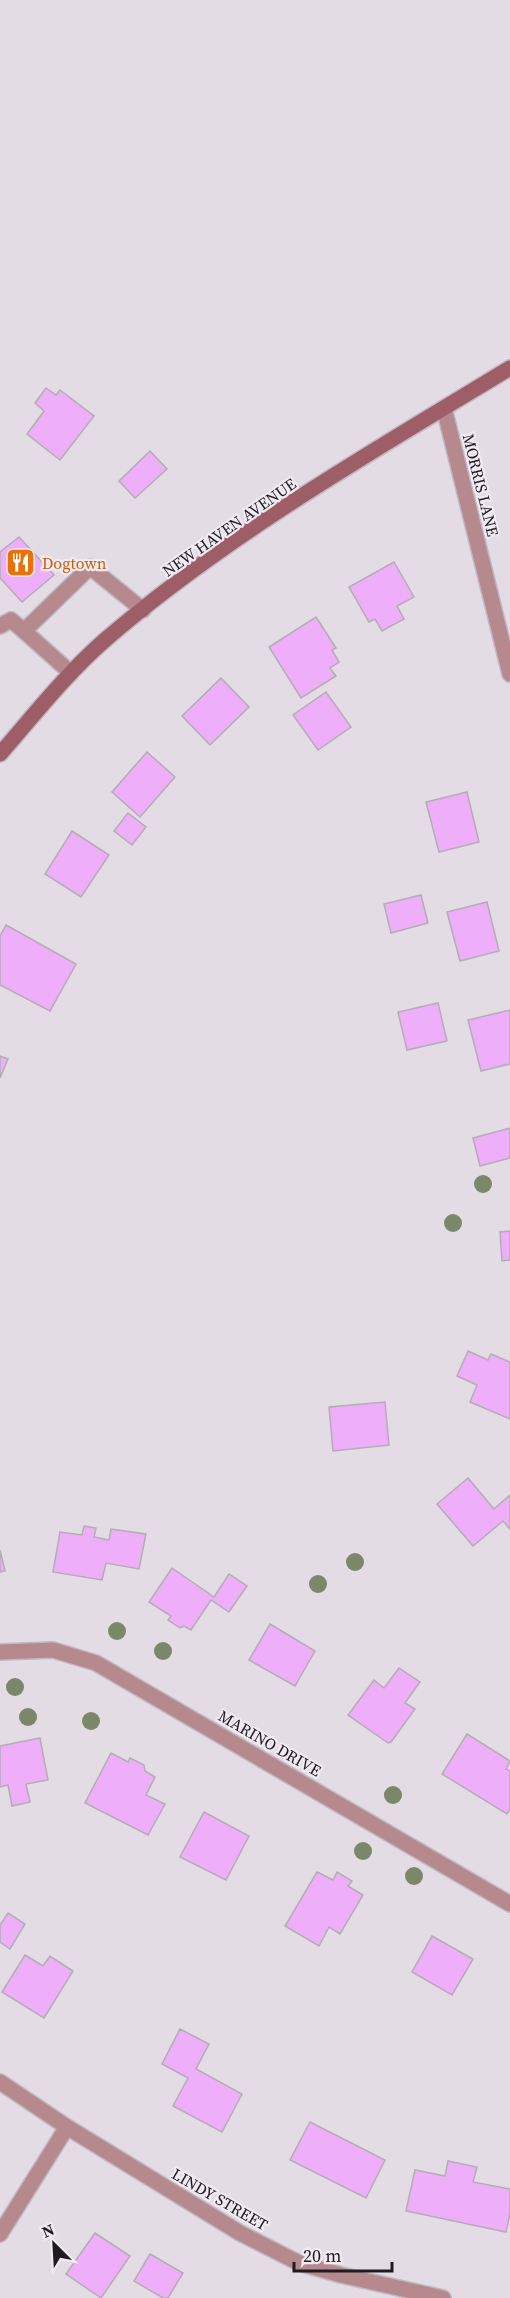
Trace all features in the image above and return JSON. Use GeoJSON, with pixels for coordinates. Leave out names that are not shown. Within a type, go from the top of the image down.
{"type":"FeatureCollection","features":[{"type":"Feature","properties":{"kind":"main road","name":"NEW HAVEN AVENUE"},"geometry":{"type":"LineString","coordinates":[[0,754],[70,672],[143,610],[249,533],[510,368]]}},
{"type":"Feature","properties":{"kind":"street","name":"MORRIS LANE"},"geometry":{"type":"LineString","coordinates":[[444,408],[510,674]]}},
{"type":"Feature","properties":{"kind":"street"},"geometry":{"type":"LineString","coordinates":[[24,631],[90,567],[143,610]]}},
{"type":"Feature","properties":{"kind":"street"},"geometry":{"type":"LineString","coordinates":[[0,626],[11,620],[70,672]]}},
{"type":"Feature","properties":{"kind":"street","name":"MARINO DRIVE"},"geometry":{"type":"LineString","coordinates":[[0,1652],[53,1650],[96,1663],[510,1904]]}},
{"type":"Feature","properties":{"kind":"street","name":"LINDY STREET"},"geometry":{"type":"LineString","coordinates":[[0,2082],[67,2127],[240,2234],[299,2263],[443,2298]]}},
{"type":"Feature","properties":{"kind":"street"},"geometry":{"type":"LineString","coordinates":[[0,2234],[67,2127]]}},
{"type":"Feature","properties":{"kind":"building"},"geometry":{"type":"Polygon","coordinates":[[[46,388],[56,395],[60,390],[94,416],[60,460],[27,434],[44,411],[35,403],[46,388]]]}},
{"type":"Feature","properties":{"kind":"building"},"geometry":{"type":"Polygon","coordinates":[[[150,451],[167,469],[135,498],[119,481],[150,451]]]}},
{"type":"Feature","properties":{"kind":"building","name":"Dogtown"},"geometry":{"type":"Polygon","coordinates":[[[19,537],[54,575],[22,602],[0,578],[0,552],[19,537]]]}},
{"type":"Feature","properties":{"kind":"building"},"geometry":{"type":"Polygon","coordinates":[[[394,562],[414,597],[397,606],[404,619],[382,631],[375,619],[369,622],[349,587],[394,562]]]}},
{"type":"Feature","properties":{"kind":"building"},"geometry":{"type":"Polygon","coordinates":[[[316,617],[336,648],[332,650],[339,662],[330,668],[336,676],[301,698],[269,647],[316,617]]]}},
{"type":"Feature","properties":{"kind":"building"},"geometry":{"type":"Polygon","coordinates":[[[221,678],[249,707],[210,745],[182,716],[221,678]]]}},
{"type":"Feature","properties":{"kind":"building"},"geometry":{"type":"Polygon","coordinates":[[[326,692],[351,727],[318,750],[293,715],[326,692]]]}},
{"type":"Feature","properties":{"kind":"building"},"geometry":{"type":"Polygon","coordinates":[[[147,752],[175,777],[140,817],[112,792],[147,752]]]}},
{"type":"Feature","properties":{"kind":"building"},"geometry":{"type":"Polygon","coordinates":[[[467,792],[479,842],[439,852],[426,802],[467,792]]]}},
{"type":"Feature","properties":{"kind":"building"},"geometry":{"type":"Polygon","coordinates":[[[128,813],[146,827],[132,845],[114,831],[128,813]]]}},
{"type":"Feature","properties":{"kind":"building"},"geometry":{"type":"Polygon","coordinates":[[[72,831],[109,855],[81,897],[45,874],[72,831]]]}},
{"type":"Feature","properties":{"kind":"building"},"geometry":{"type":"Polygon","coordinates":[[[421,895],[428,923],[391,933],[384,904],[421,895]]]}},
{"type":"Feature","properties":{"kind":"building"},"geometry":{"type":"Polygon","coordinates":[[[487,902],[499,951],[460,961],[447,912],[487,902]]]}},
{"type":"Feature","properties":{"kind":"building"},"geometry":{"type":"Polygon","coordinates":[[[6,925],[76,964],[50,1011],[0,985],[0,936],[6,925]]]}},
{"type":"Feature","properties":{"kind":"building"},"geometry":{"type":"Polygon","coordinates":[[[438,1003],[447,1041],[407,1050],[398,1012],[438,1003]]]}},
{"type":"Feature","properties":{"kind":"building"},"geometry":{"type":"Polygon","coordinates":[[[510,1010],[510,1064],[481,1071],[468,1020],[510,1010]]]}},
{"type":"Feature","properties":{"kind":"building"},"geometry":{"type":"Polygon","coordinates":[[[0,1056],[8,1059],[0,1078],[0,1056]]]}},
{"type":"Feature","properties":{"kind":"building"},"geometry":{"type":"Polygon","coordinates":[[[510,1128],[510,1158],[480,1166],[473,1138],[510,1128]]]}},
{"type":"Feature","properties":{"kind":"building"},"geometry":{"type":"Polygon","coordinates":[[[510,1231],[510,1260],[502,1261],[500,1232],[510,1231]]]}},
{"type":"Feature","properties":{"kind":"building"},"geometry":{"type":"Polygon","coordinates":[[[468,1351],[488,1360],[491,1354],[510,1362],[510,1419],[470,1402],[477,1385],[457,1376],[468,1351]]]}},
{"type":"Feature","properties":{"kind":"building"},"geometry":{"type":"Polygon","coordinates":[[[385,1402],[389,1445],[333,1451],[329,1407],[385,1402]]]}},
{"type":"Feature","properties":{"kind":"building"},"geometry":{"type":"Polygon","coordinates":[[[468,1478],[494,1509],[510,1495],[510,1529],[503,1521],[473,1546],[437,1504],[468,1478]]]}},
{"type":"Feature","properties":{"kind":"building"},"geometry":{"type":"Polygon","coordinates":[[[84,1526],[96,1528],[94,1537],[109,1540],[111,1529],[146,1534],[139,1569],[106,1563],[102,1580],[53,1572],[60,1532],[82,1535],[84,1526]]]}},
{"type":"Feature","properties":{"kind":"building"},"geometry":{"type":"Polygon","coordinates":[[[0,1550],[5,1571],[0,1572],[0,1550]]]}},
{"type":"Feature","properties":{"kind":"building"},"geometry":{"type":"Polygon","coordinates":[[[172,1568],[214,1597],[229,1574],[247,1586],[229,1612],[211,1600],[191,1630],[184,1626],[180,1628],[168,1620],[171,1616],[149,1602],[172,1568]]]}},
{"type":"Feature","properties":{"kind":"building"},"geometry":{"type":"Polygon","coordinates":[[[270,1624],[315,1651],[295,1686],[249,1660],[270,1624]]]}},
{"type":"Feature","properties":{"kind":"building"},"geometry":{"type":"Polygon","coordinates":[[[399,1668],[420,1682],[405,1703],[415,1709],[388,1743],[348,1715],[374,1680],[384,1688],[399,1668]]]}},
{"type":"Feature","properties":{"kind":"building"},"geometry":{"type":"Polygon","coordinates":[[[467,1734],[510,1761],[506,1769],[510,1771],[510,1809],[507,1814],[442,1774],[467,1734]]]}},
{"type":"Feature","properties":{"kind":"building"},"geometry":{"type":"Polygon","coordinates":[[[40,1738],[48,1780],[26,1784],[30,1802],[12,1806],[8,1785],[0,1787],[0,1746],[40,1738]]]}},
{"type":"Feature","properties":{"kind":"building"},"geometry":{"type":"Polygon","coordinates":[[[111,1753],[128,1762],[130,1758],[144,1765],[145,1771],[155,1777],[146,1795],[165,1804],[148,1835],[85,1803],[111,1753]]]}},
{"type":"Feature","properties":{"kind":"building"},"geometry":{"type":"Polygon","coordinates":[[[204,1812],[249,1836],[226,1880],[180,1857],[204,1812]]]}},
{"type":"Feature","properties":{"kind":"building"},"geometry":{"type":"Polygon","coordinates":[[[317,1872],[333,1880],[337,1872],[352,1881],[348,1886],[363,1895],[340,1934],[329,1927],[319,1946],[285,1926],[317,1872]]]}},
{"type":"Feature","properties":{"kind":"building"},"geometry":{"type":"Polygon","coordinates":[[[8,1913],[25,1924],[10,1949],[0,1942],[0,1925],[8,1913]]]}},
{"type":"Feature","properties":{"kind":"building"},"geometry":{"type":"Polygon","coordinates":[[[432,1936],[473,1959],[452,1995],[412,1972],[432,1936]]]}},
{"type":"Feature","properties":{"kind":"building"},"geometry":{"type":"Polygon","coordinates":[[[25,1955],[43,1966],[50,1956],[73,1971],[44,2018],[2,1992],[25,1955]]]}},
{"type":"Feature","properties":{"kind":"building"},"geometry":{"type":"Polygon","coordinates":[[[180,2029],[209,2044],[196,2069],[242,2094],[222,2132],[173,2106],[188,2078],[162,2064],[180,2029]]]}},
{"type":"Feature","properties":{"kind":"building"},"geometry":{"type":"Polygon","coordinates":[[[310,2122],[385,2160],[366,2198],[290,2160],[310,2122]]]}},
{"type":"Feature","properties":{"kind":"building"},"geometry":{"type":"Polygon","coordinates":[[[448,2161],[477,2167],[473,2182],[510,2189],[510,2214],[506,2232],[406,2211],[415,2170],[445,2176],[448,2161]]]}},
{"type":"Feature","properties":{"kind":"building"},"geometry":{"type":"Polygon","coordinates":[[[95,2233],[130,2256],[101,2298],[66,2274],[95,2233]]]}},
{"type":"Feature","properties":{"kind":"building"},"geometry":{"type":"Polygon","coordinates":[[[150,2254],[183,2273],[168,2298],[163,2298],[134,2281],[150,2254]]]}},
{"type":"Feature","properties":{"kind":"place","name":"Dogtown"},"geometry":{"type":"Point","coordinates":[21,563]}}]}
